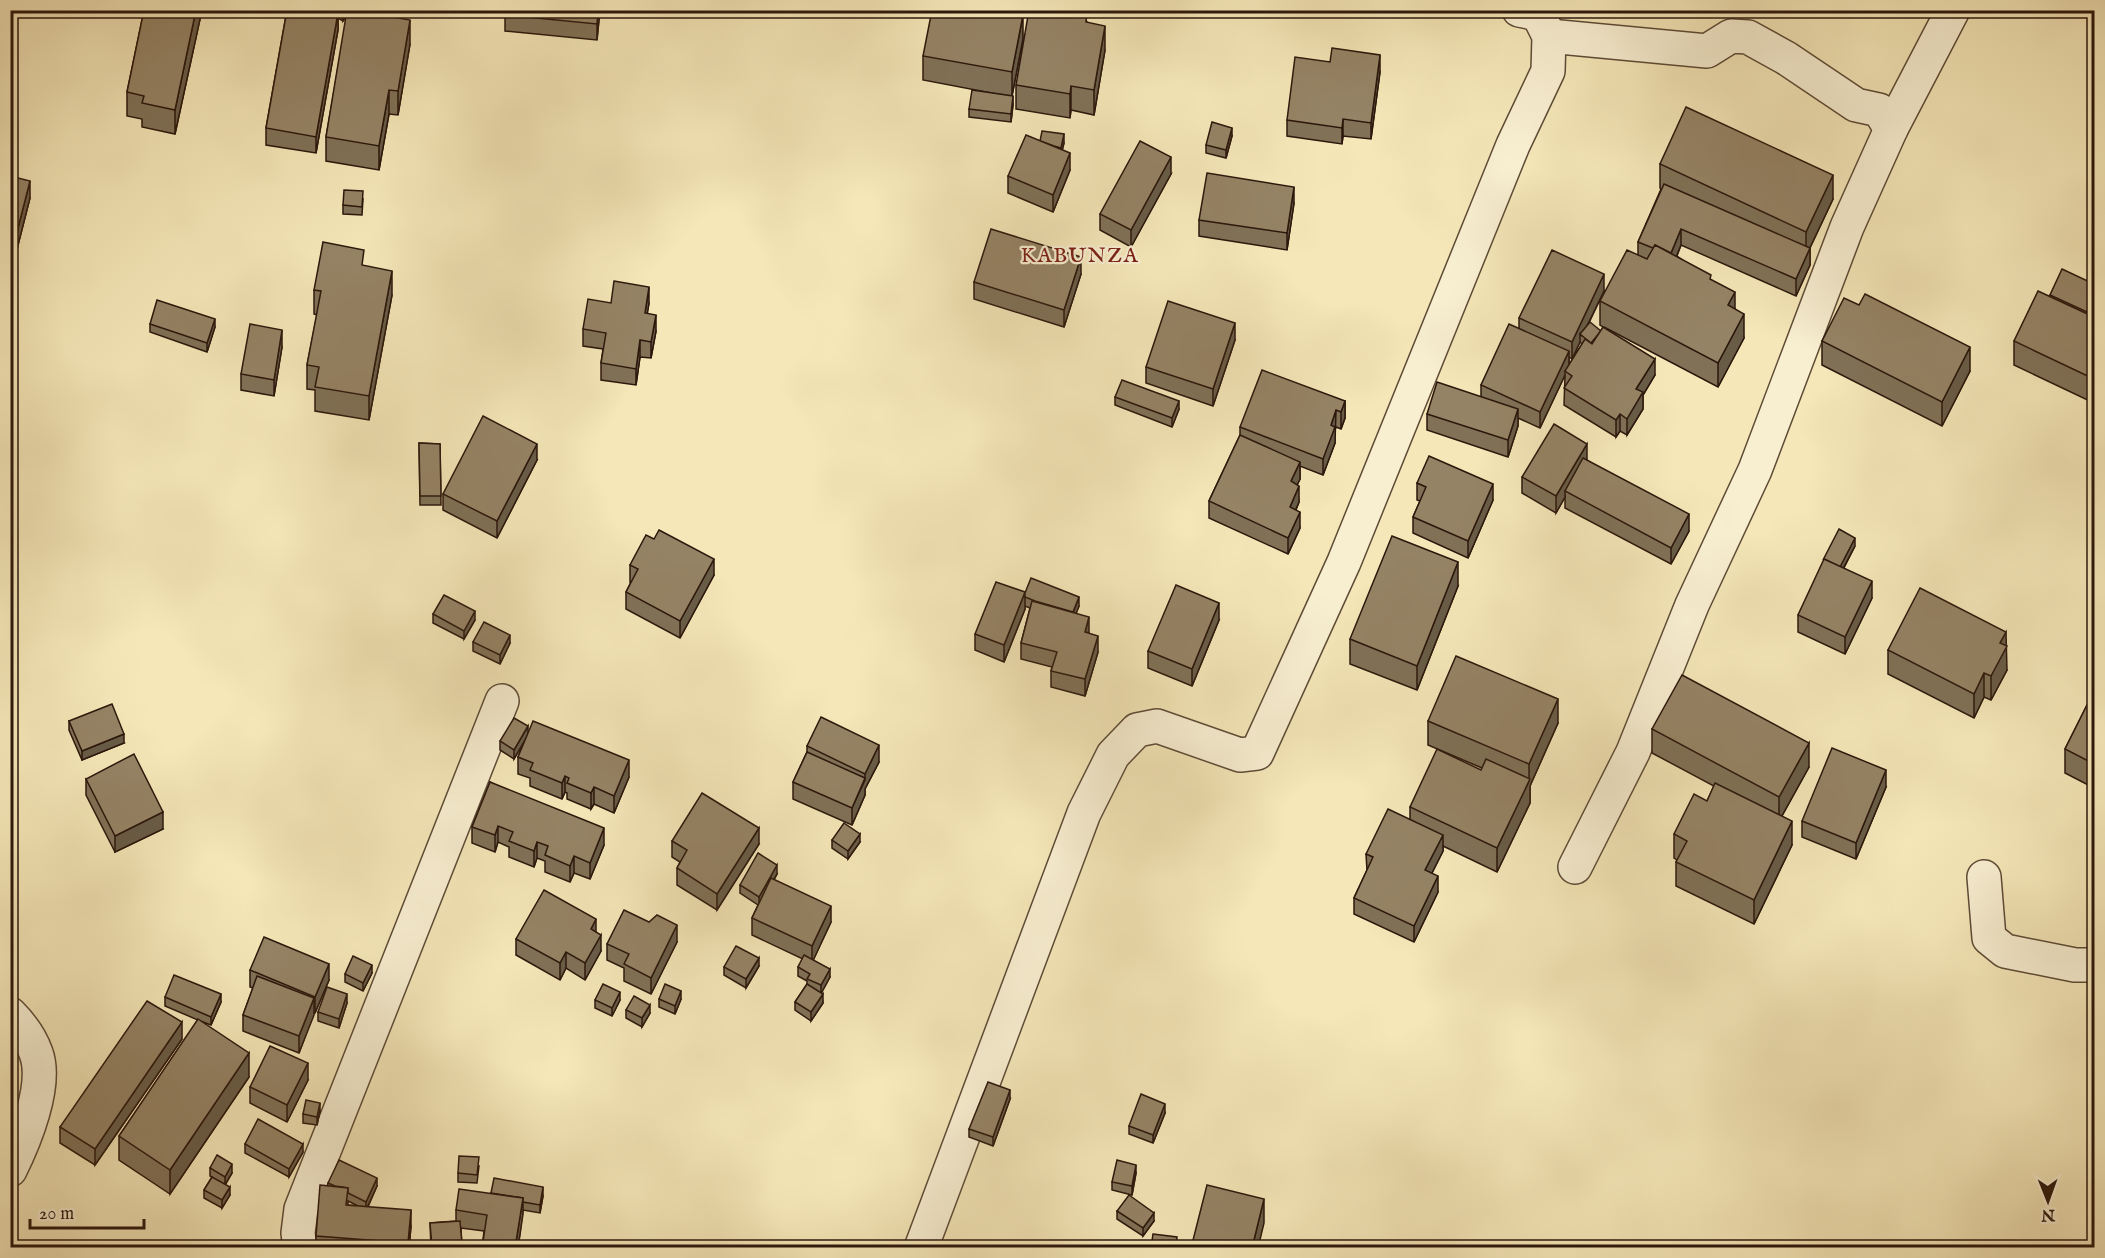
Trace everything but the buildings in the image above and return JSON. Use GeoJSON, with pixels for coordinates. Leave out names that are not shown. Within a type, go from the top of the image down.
{"type":"FeatureCollection","features":[{"type":"Feature","properties":{"kind":"street"},"geometry":{"type":"LineString","coordinates":[[921,1248],[1084,813],[1113,755],[1137,730],[1157,726],[1240,755],[1257,753],[1344,562],[1513,145],[1548,71],[1550,36],[1538,14],[1519,10]]}},
{"type":"Feature","properties":{"kind":"street"},"geometry":{"type":"LineString","coordinates":[[1575,867],[1633,752],[1692,605],[1755,470],[1847,227],[1892,129],[1953,10]]}},
{"type":"Feature","properties":{"kind":"street"},"geometry":{"type":"LineString","coordinates":[[1550,36],[1707,51],[1731,36],[1748,37],[1786,58],[1856,105],[1879,110],[1892,129]]}},
{"type":"Feature","properties":{"kind":"street"},"geometry":{"type":"LineString","coordinates":[[300,1248],[301,1209],[502,701]]}},
{"type":"Feature","properties":{"kind":"street"},"geometry":{"type":"LineString","coordinates":[[1984,877],[1989,938],[2005,951],[2075,965],[2094,965]]}},
{"type":"Feature","properties":{"kind":"street"},"geometry":{"type":"LineString","coordinates":[[10,1014],[37,1055],[38,1085],[25,1140],[10,1170]]}},
{"type":"Feature","properties":{"kind":"district","name":"KABUNZA"},"geometry":{"type":"Point","coordinates":[1080,255]}}]}
